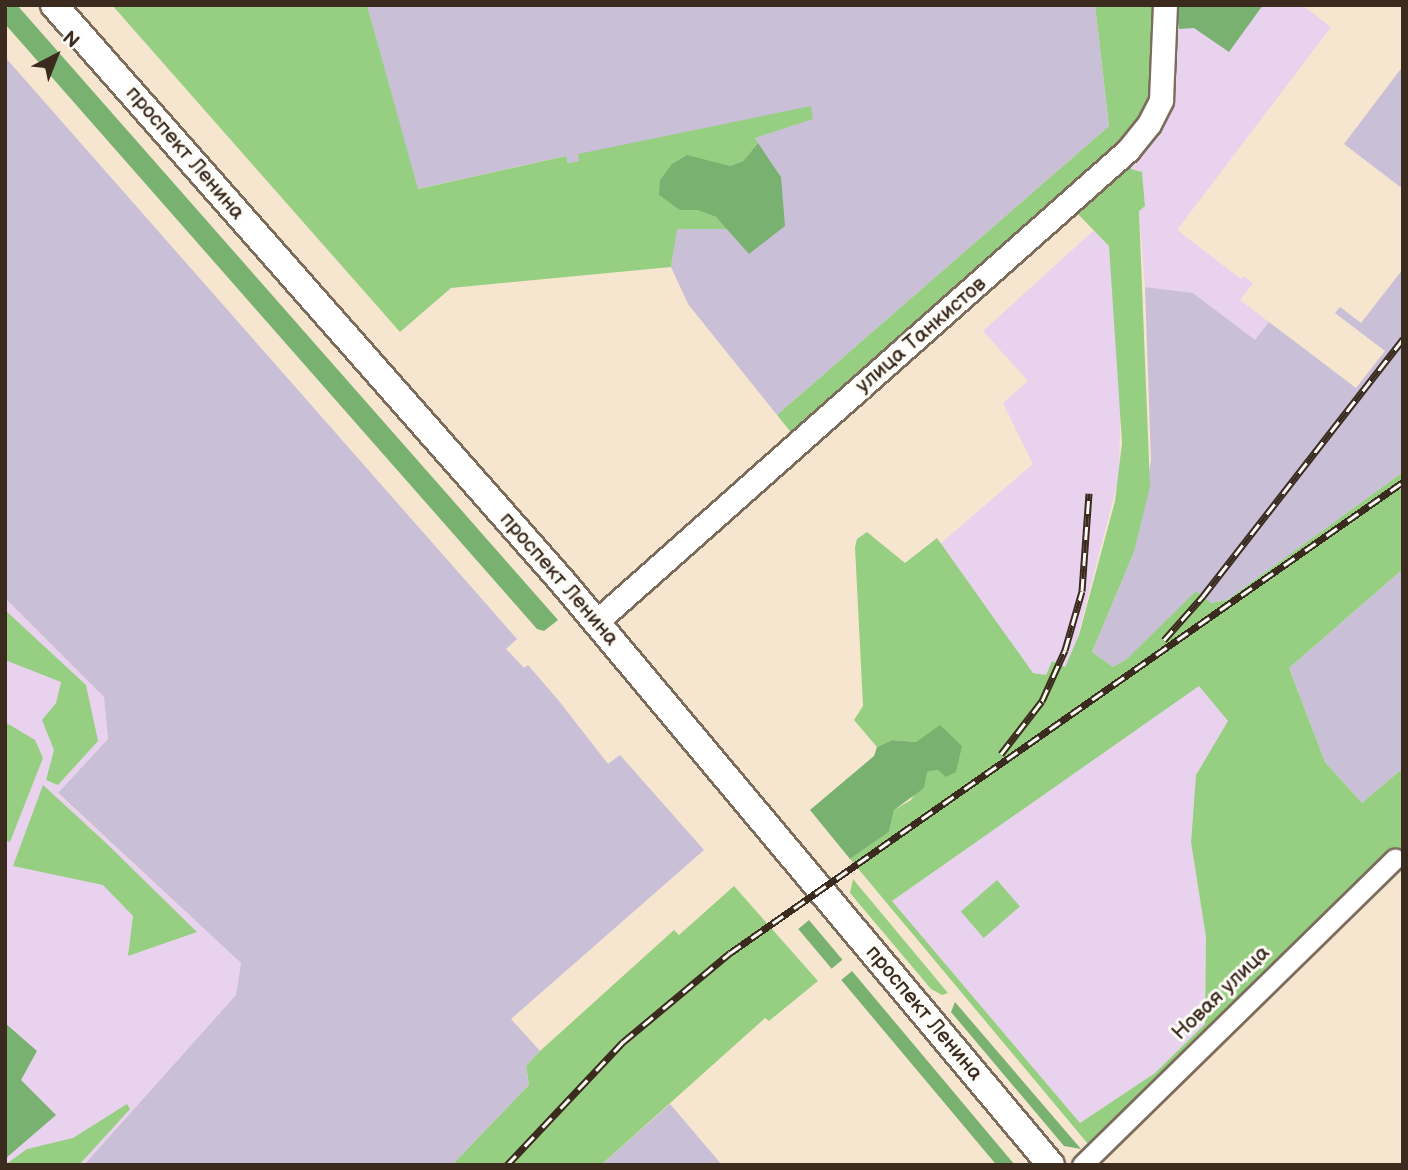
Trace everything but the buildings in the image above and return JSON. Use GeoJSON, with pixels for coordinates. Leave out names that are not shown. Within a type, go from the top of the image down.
{"type":"FeatureCollection","features":[{"type":"Feature","properties":{"kind":"main road","name":"проспект Ленина"},"geometry":{"type":"LineString","coordinates":[[54,5],[596,622],[1051,1165]]}},
{"type":"Feature","properties":{"kind":"street","name":"улица Танкистов"},"geometry":{"type":"LineString","coordinates":[[596,622],[1128,150],[1149,124],[1161,100],[1165,5]]}},
{"type":"Feature","properties":{"kind":"street","name":"Новая улица"},"geometry":{"type":"LineString","coordinates":[[1082,1165],[1395,858]]}},
{"type":"Feature","properties":{"kind":"shaded area"},"geometry":{"type":"Polygon","coordinates":[[[367,5],[1095,5],[1109,126],[777,415],[688,304],[671,267],[676,229],[728,229],[749,254],[781,177],[754,138],[812,119],[578,155],[580,161],[568,163],[566,156],[417,189],[367,5]]]}},
{"type":"Feature","properties":{"kind":"shaded area"},"geometry":{"type":"Polygon","coordinates":[[[1173,5],[1302,5],[1331,27],[1177,230],[1241,279],[1243,276],[1253,283],[1240,300],[1269,322],[1256,341],[1193,293],[1145,287],[1139,210],[1145,206],[1142,172],[1131,169],[1131,160],[1171,94],[1173,5]]]}},
{"type":"Feature","properties":{"kind":"shaded area"},"geometry":{"type":"Polygon","coordinates":[[[5,57],[517,639],[506,649],[524,668],[528,665],[608,764],[620,755],[704,850],[511,1019],[540,1051],[526,1066],[529,1085],[452,1165],[84,1165],[236,995],[241,963],[58,793],[108,739],[104,697],[5,598],[5,57]]]}},
{"type":"Feature","properties":{"kind":"shaded area"},"geometry":{"type":"Polygon","coordinates":[[[1403,66],[1403,189],[1344,144],[1403,66]]]}},
{"type":"Feature","properties":{"kind":"shaded area"},"geometry":{"type":"Polygon","coordinates":[[[1094,230],[1109,246],[1121,385],[1119,477],[1074,651],[1065,667],[1052,662],[1046,675],[1033,673],[940,544],[1033,464],[1003,403],[1028,381],[983,331],[1094,230]]]}},
{"type":"Feature","properties":{"kind":"shaded area"},"geometry":{"type":"Polygon","coordinates":[[[1403,269],[1403,472],[1227,600],[1211,603],[1127,659],[1113,667],[1092,652],[1134,552],[1151,461],[1145,287],[1193,293],[1255,340],[1269,322],[1356,388],[1385,351],[1335,313],[1340,307],[1361,323],[1403,269]]]}},
{"type":"Feature","properties":{"kind":"shaded area"},"geometry":{"type":"Polygon","coordinates":[[[1403,569],[1403,768],[1362,803],[1325,762],[1289,668],[1403,569]]]}},
{"type":"Feature","properties":{"kind":"shaded area"},"geometry":{"type":"Polygon","coordinates":[[[5,598],[104,697],[108,739],[58,794],[241,963],[236,995],[84,1165],[5,1165],[5,598]]]}},
{"type":"Feature","properties":{"kind":"shaded area"},"geometry":{"type":"Polygon","coordinates":[[[1199,685],[1228,721],[1196,775],[1191,842],[1206,937],[1205,1024],[1155,1073],[1080,1123],[892,901],[1199,685]]]}},
{"type":"Feature","properties":{"kind":"shaded area"},"geometry":{"type":"Polygon","coordinates":[[[670,1104],[722,1165],[601,1165],[670,1104]]]}},
{"type":"Feature","properties":{"kind":"green space"},"geometry":{"type":"Polygon","coordinates":[[[10,5],[17,5],[558,620],[544,631],[537,629],[5,24],[5,10],[10,5]]]}},
{"type":"Feature","properties":{"kind":"green space"},"geometry":{"type":"Polygon","coordinates":[[[112,5],[367,5],[418,189],[566,156],[568,163],[579,161],[578,154],[811,106],[813,119],[755,138],[758,143],[743,161],[730,166],[680,210],[697,210],[716,217],[728,229],[677,229],[671,267],[451,288],[400,332],[112,5]]]}},
{"type":"Feature","properties":{"kind":"green space"},"geometry":{"type":"Polygon","coordinates":[[[1095,5],[1157,5],[1153,99],[1133,132],[794,436],[777,415],[1109,126],[1095,5]]]}},
{"type":"Feature","properties":{"kind":"green space"},"geometry":{"type":"Polygon","coordinates":[[[1178,5],[1263,5],[1229,52],[1194,28],[1179,29],[1178,5]]]}},
{"type":"Feature","properties":{"kind":"green space"},"geometry":{"type":"Polygon","coordinates":[[[758,143],[781,177],[785,226],[749,254],[716,217],[697,210],[680,210],[659,195],[660,180],[672,164],[687,155],[730,166],[743,161],[758,143]]]}},
{"type":"Feature","properties":{"kind":"green space"},"geometry":{"type":"Polygon","coordinates":[[[1131,160],[1131,169],[1142,172],[1145,206],[1139,211],[1150,486],[1134,552],[1092,652],[1113,667],[1127,659],[1196,591],[1211,603],[1227,600],[1403,472],[1403,569],[1289,668],[1325,762],[1362,803],[1403,768],[1403,858],[1393,848],[1088,1144],[850,859],[889,832],[894,810],[911,800],[927,772],[938,770],[933,731],[916,742],[892,740],[877,747],[854,720],[863,706],[855,547],[857,539],[867,532],[905,563],[937,538],[1033,673],[1046,675],[1052,661],[1065,667],[1079,635],[1115,501],[1122,443],[1109,246],[1075,211],[1131,160]],[[1199,686],[892,901],[1080,1123],[1155,1073],[1205,1024],[1206,937],[1191,842],[1196,775],[1228,721],[1199,686]]]}},
{"type":"Feature","properties":{"kind":"green space"},"geometry":{"type":"Polygon","coordinates":[[[5,610],[86,685],[98,741],[58,785],[46,780],[54,750],[42,720],[56,703],[61,682],[5,660],[5,610]]]}},
{"type":"Feature","properties":{"kind":"green space"},"geometry":{"type":"Polygon","coordinates":[[[5,722],[35,740],[43,758],[10,842],[5,840],[5,722]]]}},
{"type":"Feature","properties":{"kind":"green space"},"geometry":{"type":"Polygon","coordinates":[[[940,725],[962,746],[956,772],[946,777],[938,770],[927,772],[924,788],[894,810],[889,832],[850,859],[810,810],[874,756],[877,747],[892,740],[916,742],[940,725]]]}},
{"type":"Feature","properties":{"kind":"green space"},"geometry":{"type":"Polygon","coordinates":[[[43,785],[197,932],[128,956],[133,916],[103,885],[13,866],[43,785]]]}},
{"type":"Feature","properties":{"kind":"green space"},"geometry":{"type":"Polygon","coordinates":[[[853,879],[948,993],[942,995],[931,989],[850,893],[853,879]]]}},
{"type":"Feature","properties":{"kind":"green space"},"geometry":{"type":"Polygon","coordinates":[[[997,880],[1020,906],[984,938],[961,911],[997,880]]]}},
{"type":"Feature","properties":{"kind":"green space"},"geometry":{"type":"Polygon","coordinates":[[[734,886],[818,981],[769,1021],[765,1018],[601,1165],[452,1165],[529,1085],[526,1066],[540,1051],[674,930],[679,935],[734,886]]]}},
{"type":"Feature","properties":{"kind":"green space"},"geometry":{"type":"Polygon","coordinates":[[[809,920],[842,960],[832,969],[798,929],[809,920]]]}},
{"type":"Feature","properties":{"kind":"green space"},"geometry":{"type":"Polygon","coordinates":[[[852,971],[1015,1165],[997,1165],[841,980],[852,971]]]}},
{"type":"Feature","properties":{"kind":"green space"},"geometry":{"type":"Polygon","coordinates":[[[955,1002],[1081,1149],[1064,1146],[951,1012],[955,1002]]]}},
{"type":"Feature","properties":{"kind":"green space"},"geometry":{"type":"Polygon","coordinates":[[[5,1023],[37,1051],[21,1080],[56,1115],[5,1159],[5,1023]]]}},
{"type":"Feature","properties":{"kind":"green space"},"geometry":{"type":"Polygon","coordinates":[[[127,1104],[130,1109],[79,1165],[5,1165],[27,1149],[73,1138],[127,1104]]]}},
{"type":"Feature","properties":{"kind":"railway"},"geometry":{"type":"LineString","coordinates":[[1164,640],[1203,596],[1403,339]]}},
{"type":"Feature","properties":{"kind":"railway"},"geometry":{"type":"LineString","coordinates":[[507,1165],[623,1042],[730,953],[1403,482]]}},
{"type":"Feature","properties":{"kind":"railway"},"geometry":{"type":"LineString","coordinates":[[1001,754],[1042,701],[1065,650],[1082,591],[1089,493]]}}]}
